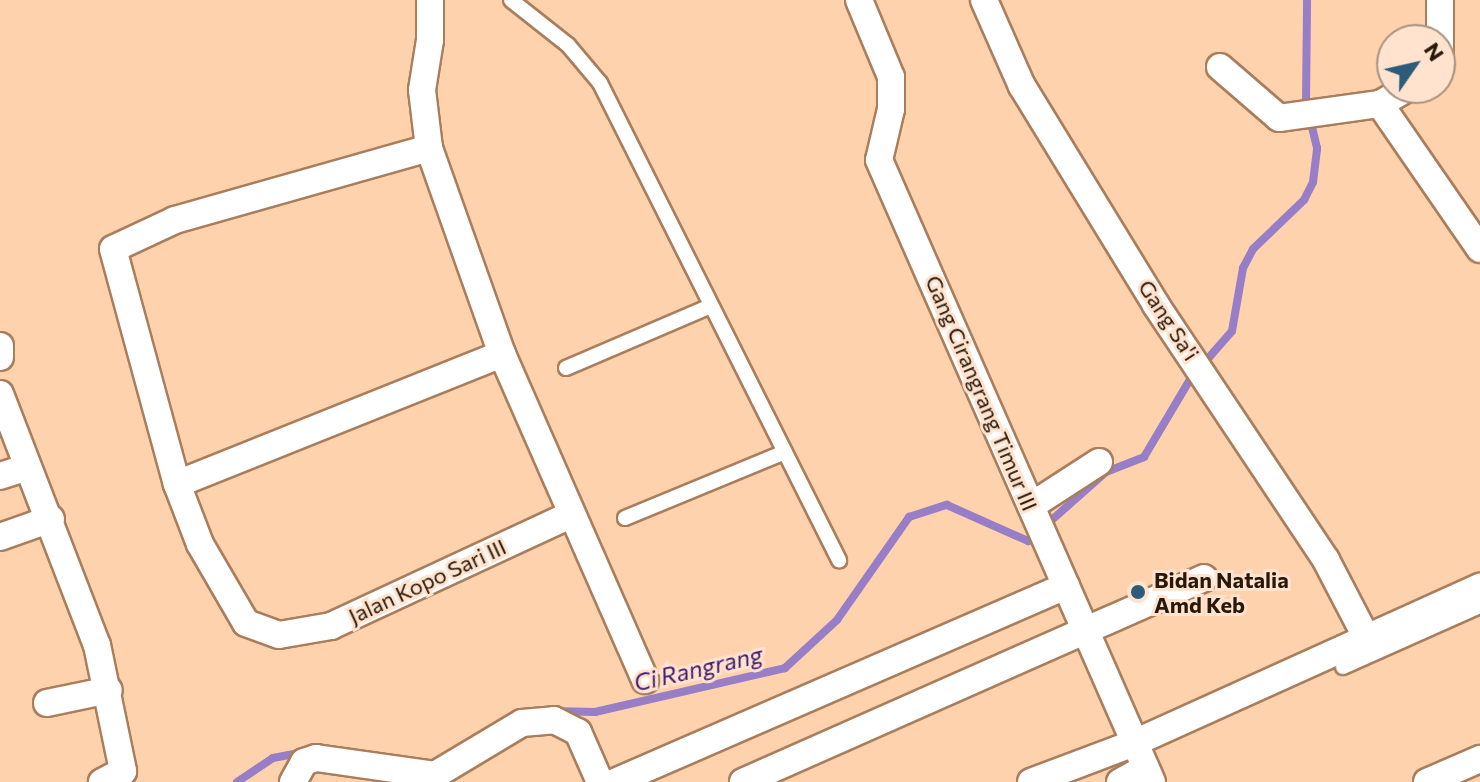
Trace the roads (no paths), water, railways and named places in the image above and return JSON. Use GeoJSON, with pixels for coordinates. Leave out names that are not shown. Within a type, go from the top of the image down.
{"type":"FeatureCollection","features":[{"type":"Feature","properties":{"kind":"street"},"geometry":{"type":"LineString","coordinates":[[430,0],[430,40],[422,90],[429,148],[502,354],[570,515],[645,680]]}},
{"type":"Feature","properties":{"kind":"street","name":"Gang Cirangrang Timur III"},"geometry":{"type":"LineString","coordinates":[[859,0],[891,77],[891,109],[879,160],[1031,507],[1084,618],[1149,775]]}},
{"type":"Feature","properties":{"kind":"street","name":"Gang Sa'i"},"geometry":{"type":"LineString","coordinates":[[984,0],[1022,86],[1200,368],[1326,560],[1365,635]]}},
{"type":"Feature","properties":{"kind":"street"},"geometry":{"type":"LineString","coordinates":[[1440,0],[1440,24]]}},
{"type":"Feature","properties":{"kind":"street"},"geometry":{"type":"LineString","coordinates":[[1220,67],[1265,111],[1293,119],[1380,104],[1480,249]]}},
{"type":"Feature","properties":{"kind":"street"},"geometry":{"type":"LineString","coordinates":[[429,148],[175,220],[113,249],[177,484],[502,354]]}},
{"type":"Feature","properties":{"kind":"street"},"geometry":{"type":"LineString","coordinates":[[0,346],[0,357]]}},
{"type":"Feature","properties":{"kind":"street"},"geometry":{"type":"LineString","coordinates":[[0,394],[27,467],[86,605],[109,690],[123,771],[102,782]]}},
{"type":"Feature","properties":{"kind":"street"},"geometry":{"type":"LineString","coordinates":[[1031,507],[1099,462]]}},
{"type":"Feature","properties":{"kind":"street"},"geometry":{"type":"LineString","coordinates":[[0,476],[27,467]]}},
{"type":"Feature","properties":{"kind":"street","name":"Jalan Kopo Sari III"},"geometry":{"type":"LineString","coordinates":[[177,484],[200,544],[246,623],[279,635],[331,626],[570,515]]}},
{"type":"Feature","properties":{"kind":"street"},"geometry":{"type":"LineString","coordinates":[[0,537],[51,519]]}},
{"type":"Feature","properties":{"kind":"street"},"geometry":{"type":"LineString","coordinates":[[615,782],[1062,576]]}},
{"type":"Feature","properties":{"kind":"street"},"geometry":{"type":"LineString","coordinates":[[743,782],[1084,618],[1204,578]]}},
{"type":"Feature","properties":{"kind":"street"},"geometry":{"type":"LineString","coordinates":[[1031,782],[1134,743],[1365,635],[1480,587]]}},
{"type":"Feature","properties":{"kind":"street"},"geometry":{"type":"LineString","coordinates":[[47,703],[109,690]]}},
{"type":"Feature","properties":{"kind":"street"},"geometry":{"type":"LineString","coordinates":[[293,782],[304,762],[316,758],[435,775],[522,723],[554,720],[578,732],[600,782]]}},
{"type":"Feature","properties":{"kind":"street"},"geometry":{"type":"LineString","coordinates":[[1427,782],[1480,759]]}},
{"type":"Feature","properties":{"kind":"street"},"geometry":{"type":"LineString","coordinates":[[1120,782],[1149,775]]}},
{"type":"Feature","properties":{"kind":"lane"},"geometry":{"type":"LineString","coordinates":[[511,0],[568,45],[600,83],[839,560]]}},
{"type":"Feature","properties":{"kind":"lane"},"geometry":{"type":"LineString","coordinates":[[566,368],[711,306]]}},
{"type":"Feature","properties":{"kind":"lane"},"geometry":{"type":"LineString","coordinates":[[625,518],[785,452]]}},
{"type":"Feature","properties":{"kind":"lane"},"geometry":{"type":"LineString","coordinates":[[1343,667],[1480,606]]}},
{"type":"Feature","properties":{"kind":"waterway","name":"Ci Rangrang"},"geometry":{"type":"LineString","coordinates":[[553,711],[595,712],[785,668],[837,620],[909,517],[947,505],[1028,541],[1106,472],[1144,457],[1191,378],[1232,331],[1243,268],[1253,249],[1304,200],[1313,182],[1317,148],[1306,102],[1307,0]]}},
{"type":"Feature","properties":{"kind":"waterway","name":"Ci Rangrang"},"geometry":{"type":"LineString","coordinates":[[237,782],[273,758],[305,752]]}},
{"type":"Feature","properties":{"kind":"place","name":"Bidan Natalia Amd Keb"},"geometry":{"type":"Point","coordinates":[1138,592]}}]}
